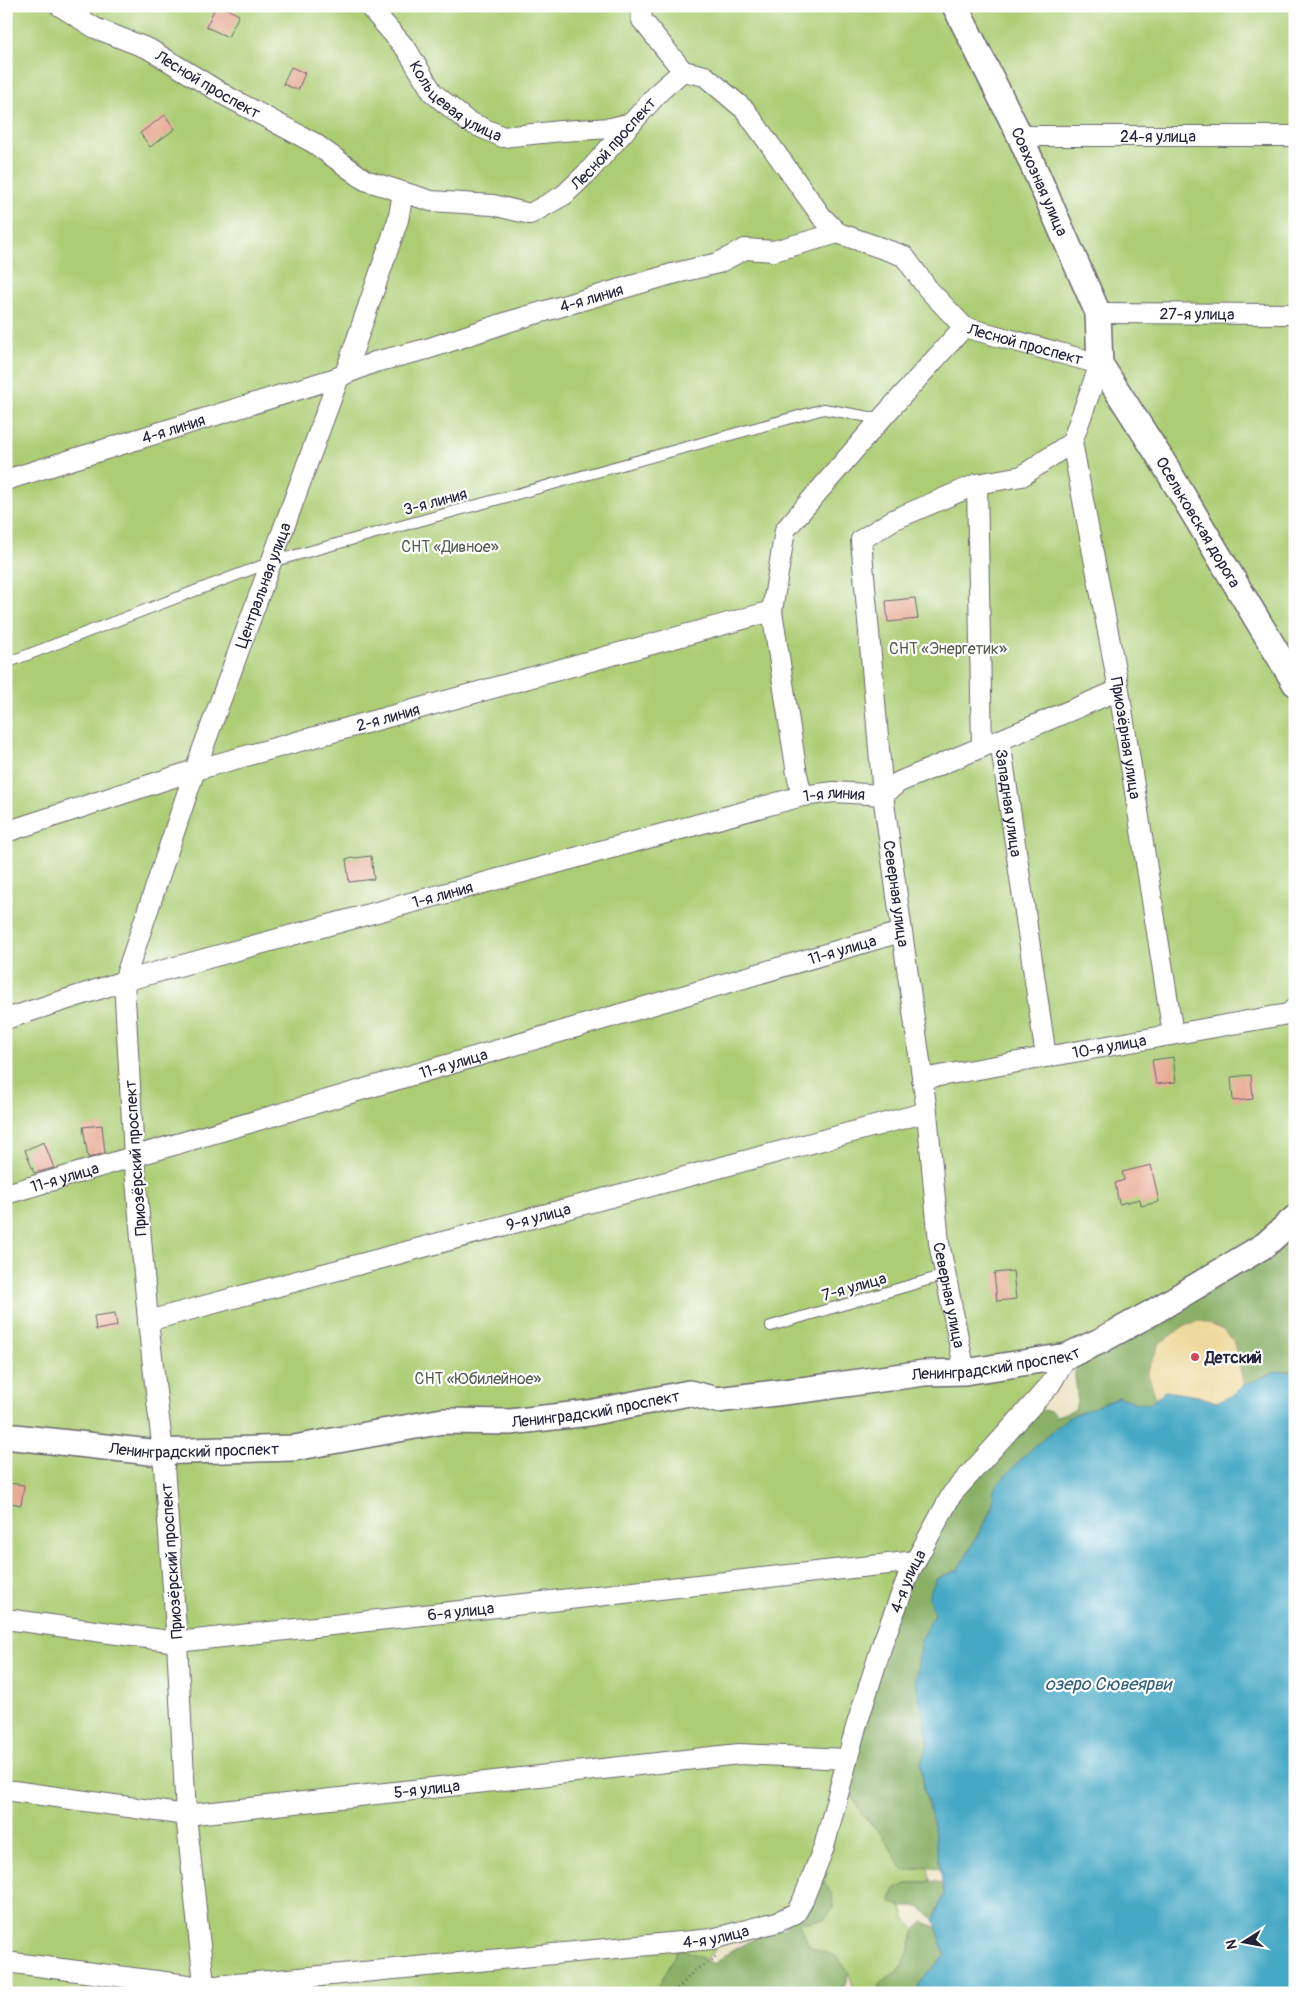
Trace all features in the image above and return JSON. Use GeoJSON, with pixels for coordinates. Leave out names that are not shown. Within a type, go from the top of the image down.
{"type":"FeatureCollection","features":[{"type":"Feature","properties":{"kind":"street","name":"Лесной проспект"},"geometry":{"type":"LineString","coordinates":[[60,6],[94,28],[149,48],[228,97],[314,143],[365,180],[431,201],[493,205],[530,214],[564,195],[589,171],[660,91],[683,71],[705,76],[745,110],[822,217],[838,233],[904,256],[928,289],[964,327],[1100,364]]}},
{"type":"Feature","properties":{"kind":"street","name":"Кольцевая улица"},"geometry":{"type":"LineString","coordinates":[[369,6],[407,50],[433,93],[466,122],[503,137],[611,128],[632,123]]}},
{"type":"Feature","properties":{"kind":"street"},"geometry":{"type":"LineString","coordinates":[[641,6],[642,20],[683,71]]}},
{"type":"Feature","properties":{"kind":"street","name":"Совхозная улица"},"geometry":{"type":"LineString","coordinates":[[956,6],[1020,136],[1098,313],[1100,364]]}},
{"type":"Feature","properties":{"kind":"street","name":"24-я улица"},"geometry":{"type":"LineString","coordinates":[[1020,136],[1295,136]]}},
{"type":"Feature","properties":{"kind":"street","name":"Центральная улица"},"geometry":{"type":"LineString","coordinates":[[124,980],[195,770],[398,220],[402,193]]}},
{"type":"Feature","properties":{"kind":"street","name":"4-я линия"},"geometry":{"type":"LineString","coordinates":[[6,480],[342,376],[375,362],[428,349],[511,321],[672,274],[718,264],[745,249],[774,251],[838,233]]}},
{"type":"Feature","properties":{"kind":"street","name":"27-я улица"},"geometry":{"type":"LineString","coordinates":[[1098,313],[1295,314]]}},
{"type":"Feature","properties":{"kind":"street"},"geometry":{"type":"LineString","coordinates":[[802,796],[772,611],[785,530],[964,327]]}},
{"type":"Feature","properties":{"kind":"street"},"geometry":{"type":"LineString","coordinates":[[977,484],[1022,476],[1072,442],[1100,364]]}},
{"type":"Feature","properties":{"kind":"street","name":"Осельковская дорога"},"geometry":{"type":"LineString","coordinates":[[1100,364],[1161,459],[1295,683]]}},
{"type":"Feature","properties":{"kind":"street","name":"Приозёрная улица"},"geometry":{"type":"LineString","coordinates":[[1072,442],[1119,690],[1173,1034]]}},
{"type":"Feature","properties":{"kind":"street","name":"Западная улица"},"geometry":{"type":"LineString","coordinates":[[977,484],[991,744],[1046,1057]]}},
{"type":"Feature","properties":{"kind":"street","name":"Северная улица"},"geometry":{"type":"LineString","coordinates":[[965,1372],[939,1243],[927,1112],[883,795],[861,540],[893,520],[977,484]]}},
{"type":"Feature","properties":{"kind":"street","name":"2-я линия"},"geometry":{"type":"LineString","coordinates":[[6,832],[195,770],[772,611]]}},
{"type":"Feature","properties":{"kind":"street"},"geometry":{"type":"LineString","coordinates":[[883,795],[899,782],[1119,690]]}},
{"type":"Feature","properties":{"kind":"street","name":"1-я линия"},"geometry":{"type":"LineString","coordinates":[[6,1019],[124,980],[802,796],[834,792],[883,795]]}},
{"type":"Feature","properties":{"kind":"street","name":"11-я улица"},"geometry":{"type":"LineString","coordinates":[[6,1194],[902,932]]}},
{"type":"Feature","properties":{"kind":"street","name":"Приозёрский проспект"},"geometry":{"type":"LineString","coordinates":[[124,980],[134,1156],[148,1321],[163,1453],[177,1642],[186,1815],[204,1990]]}},
{"type":"Feature","properties":{"kind":"street","name":"10-я улица"},"geometry":{"type":"LineString","coordinates":[[922,1079],[1288,1014],[1295,1008]]}},
{"type":"Feature","properties":{"kind":"street","name":"9-я улица"},"geometry":{"type":"LineString","coordinates":[[148,1321],[927,1112]]}},
{"type":"Feature","properties":{"kind":"street","name":"Ленинградский проспект"},"geometry":{"type":"LineString","coordinates":[[6,1436],[163,1453],[294,1448],[443,1421],[510,1422],[589,1413],[689,1392],[717,1400],[924,1373],[965,1372],[1068,1356],[1153,1312],[1265,1245],[1295,1218]]}},
{"type":"Feature","properties":{"kind":"street","name":"4-я улица"},"geometry":{"type":"LineString","coordinates":[[6,1962],[204,1990],[702,1940],[731,1935],[777,1922],[796,1913],[824,1847],[883,1642],[910,1571],[952,1494],[1050,1385],[1068,1356]]}},
{"type":"Feature","properties":{"kind":"street","name":"6-я улица"},"geometry":{"type":"LineString","coordinates":[[6,1619],[177,1642],[916,1561]]}},
{"type":"Feature","properties":{"kind":"street","name":"5-я улица"},"geometry":{"type":"LineString","coordinates":[[6,1790],[186,1815],[739,1754],[848,1759]]}},
{"type":"Feature","properties":{"kind":"lane","name":"3-я линия"},"geometry":{"type":"LineString","coordinates":[[6,663],[271,562],[824,409],[881,419]]}},
{"type":"Feature","properties":{"kind":"lane","name":"7-я улица"},"geometry":{"type":"LineString","coordinates":[[771,1326],[945,1275]]}},
{"type":"Feature","properties":{"kind":"path"},"geometry":{"type":"LineString","coordinates":[[674,1993],[695,1970],[713,1960],[731,1935]]}},
{"type":"Feature","properties":{"kind":"green space"},"geometry":{"type":"Polygon","coordinates":[[[6,6],[1295,6],[1295,1207],[1153,1312],[1067,1356],[952,1494],[803,1900],[722,1942],[674,1993],[6,1993],[6,1020],[796,790],[6,1018],[6,6]]]}},
{"type":"Feature","properties":{"kind":"green space"},"geometry":{"type":"Polygon","coordinates":[[[1295,1234],[1295,1372],[1282,1371],[1244,1385],[1233,1339],[1221,1329],[1187,1324],[1160,1343],[1148,1371],[1156,1398],[1149,1404],[1138,1403],[1119,1397],[995,1488],[992,1509],[958,1570],[936,1579],[934,1614],[921,1639],[916,1680],[929,1743],[921,1762],[924,1789],[933,1822],[941,1869],[928,1866],[904,1871],[883,1836],[862,1814],[847,1788],[902,1582],[952,1494],[1039,1410],[1051,1411],[1056,1416],[1075,1410],[1077,1397],[1075,1372],[1080,1360],[1295,1234]]]}},
{"type":"Feature","properties":{"kind":"green space"},"geometry":{"type":"Polygon","coordinates":[[[847,1788],[862,1814],[883,1836],[904,1871],[928,1866],[930,1881],[907,1884],[894,1890],[891,1902],[902,1907],[905,1918],[915,1929],[908,1954],[899,1971],[880,1983],[880,1993],[849,1993],[853,1986],[843,1964],[832,1956],[810,1947],[798,1923],[825,1919],[821,1877],[847,1788]]]}},
{"type":"Feature","properties":{"kind":"green space"},"geometry":{"type":"Polygon","coordinates":[[[821,1877],[832,1894],[833,1908],[825,1919],[798,1923],[810,1947],[836,1956],[849,1972],[842,1993],[655,1993],[679,1947],[714,1964],[728,1953],[755,1938],[783,1929],[821,1877]]]}},
{"type":"Feature","properties":{"kind":"green space"},"geometry":{"type":"Polygon","coordinates":[[[930,1881],[943,1883],[944,1894],[934,1919],[919,1907],[902,1907],[891,1902],[894,1890],[907,1884],[930,1881]]]}},
{"type":"Feature","properties":{"kind":"green space"},"geometry":{"type":"Polygon","coordinates":[[[924,1922],[937,1928],[945,1955],[919,1984],[919,1993],[880,1993],[879,1983],[899,1971],[908,1954],[915,1929],[924,1922]]]}},
{"type":"Feature","properties":{"kind":"sand","name":"Детский"},"geometry":{"type":"Polygon","coordinates":[[[1201,1321],[1221,1329],[1233,1339],[1244,1385],[1230,1397],[1216,1402],[1198,1396],[1165,1391],[1156,1398],[1147,1372],[1160,1343],[1187,1324],[1201,1321]]]}},
{"type":"Feature","properties":{"kind":"water","name":"озеро Сювеярви"},"geometry":{"type":"Polygon","coordinates":[[[1277,1372],[1295,1372],[1295,1993],[919,1993],[919,1984],[945,1955],[934,1919],[944,1894],[933,1822],[924,1789],[921,1762],[929,1742],[916,1680],[921,1639],[934,1614],[928,1597],[936,1579],[958,1570],[992,1510],[994,1488],[1027,1453],[1067,1418],[1119,1397],[1138,1403],[1149,1404],[1165,1391],[1198,1396],[1216,1402],[1230,1397],[1244,1385],[1277,1372]]]}},
{"type":"Feature","properties":{"kind":"building"},"geometry":{"type":"Polygon","coordinates":[[[216,6],[221,6],[239,15],[228,37],[206,27],[216,6]]]}},
{"type":"Feature","properties":{"kind":"building"},"geometry":{"type":"Polygon","coordinates":[[[291,67],[305,73],[298,90],[283,84],[291,67]]]}},
{"type":"Feature","properties":{"kind":"building"},"geometry":{"type":"Polygon","coordinates":[[[165,115],[175,129],[150,147],[140,133],[165,115]]]}},
{"type":"Feature","properties":{"kind":"building"},"geometry":{"type":"Polygon","coordinates":[[[915,598],[918,619],[888,622],[886,601],[915,598]]]}},
{"type":"Feature","properties":{"kind":"building"},"geometry":{"type":"Polygon","coordinates":[[[371,856],[374,879],[349,882],[346,859],[371,856]]]}},
{"type":"Feature","properties":{"kind":"building"},"geometry":{"type":"Polygon","coordinates":[[[1173,1057],[1176,1082],[1156,1084],[1152,1060],[1173,1057]]]}},
{"type":"Feature","properties":{"kind":"building"},"geometry":{"type":"Polygon","coordinates":[[[1251,1075],[1253,1099],[1233,1101],[1231,1077],[1251,1075]]]}},
{"type":"Feature","properties":{"kind":"building"},"geometry":{"type":"Polygon","coordinates":[[[102,1125],[105,1153],[88,1158],[83,1127],[102,1125]]]}},
{"type":"Feature","properties":{"kind":"building"},"geometry":{"type":"Polygon","coordinates":[[[44,1142],[54,1168],[34,1173],[25,1150],[44,1142]]]}},
{"type":"Feature","properties":{"kind":"building"},"geometry":{"type":"Polygon","coordinates":[[[1151,1165],[1159,1202],[1141,1206],[1140,1199],[1119,1204],[1115,1183],[1124,1180],[1122,1172],[1151,1165]]]}},
{"type":"Feature","properties":{"kind":"building"},"geometry":{"type":"Polygon","coordinates":[[[1013,1271],[1016,1299],[997,1301],[994,1273],[1013,1271]]]}},
{"type":"Feature","properties":{"kind":"building"},"geometry":{"type":"Polygon","coordinates":[[[115,1313],[117,1326],[96,1330],[94,1316],[115,1313]]]}},
{"type":"Feature","properties":{"kind":"building"},"geometry":{"type":"Polygon","coordinates":[[[9,1483],[24,1485],[21,1505],[6,1502],[9,1483]]]}},
{"type":"Feature","properties":{"kind":"place","name":"Детский"},"geometry":{"type":"Point","coordinates":[1195,1357]}},
{"type":"Feature","properties":{"kind":"park label","name":"СНТ «Дивное»"},"geometry":{"type":"Point","coordinates":[450,546]}},
{"type":"Feature","properties":{"kind":"park label","name":"СНТ «Энергетик»"},"geometry":{"type":"Point","coordinates":[948,648]}},
{"type":"Feature","properties":{"kind":"park label","name":"СНТ «Юбилейное»"},"geometry":{"type":"Point","coordinates":[478,1378]}}]}
